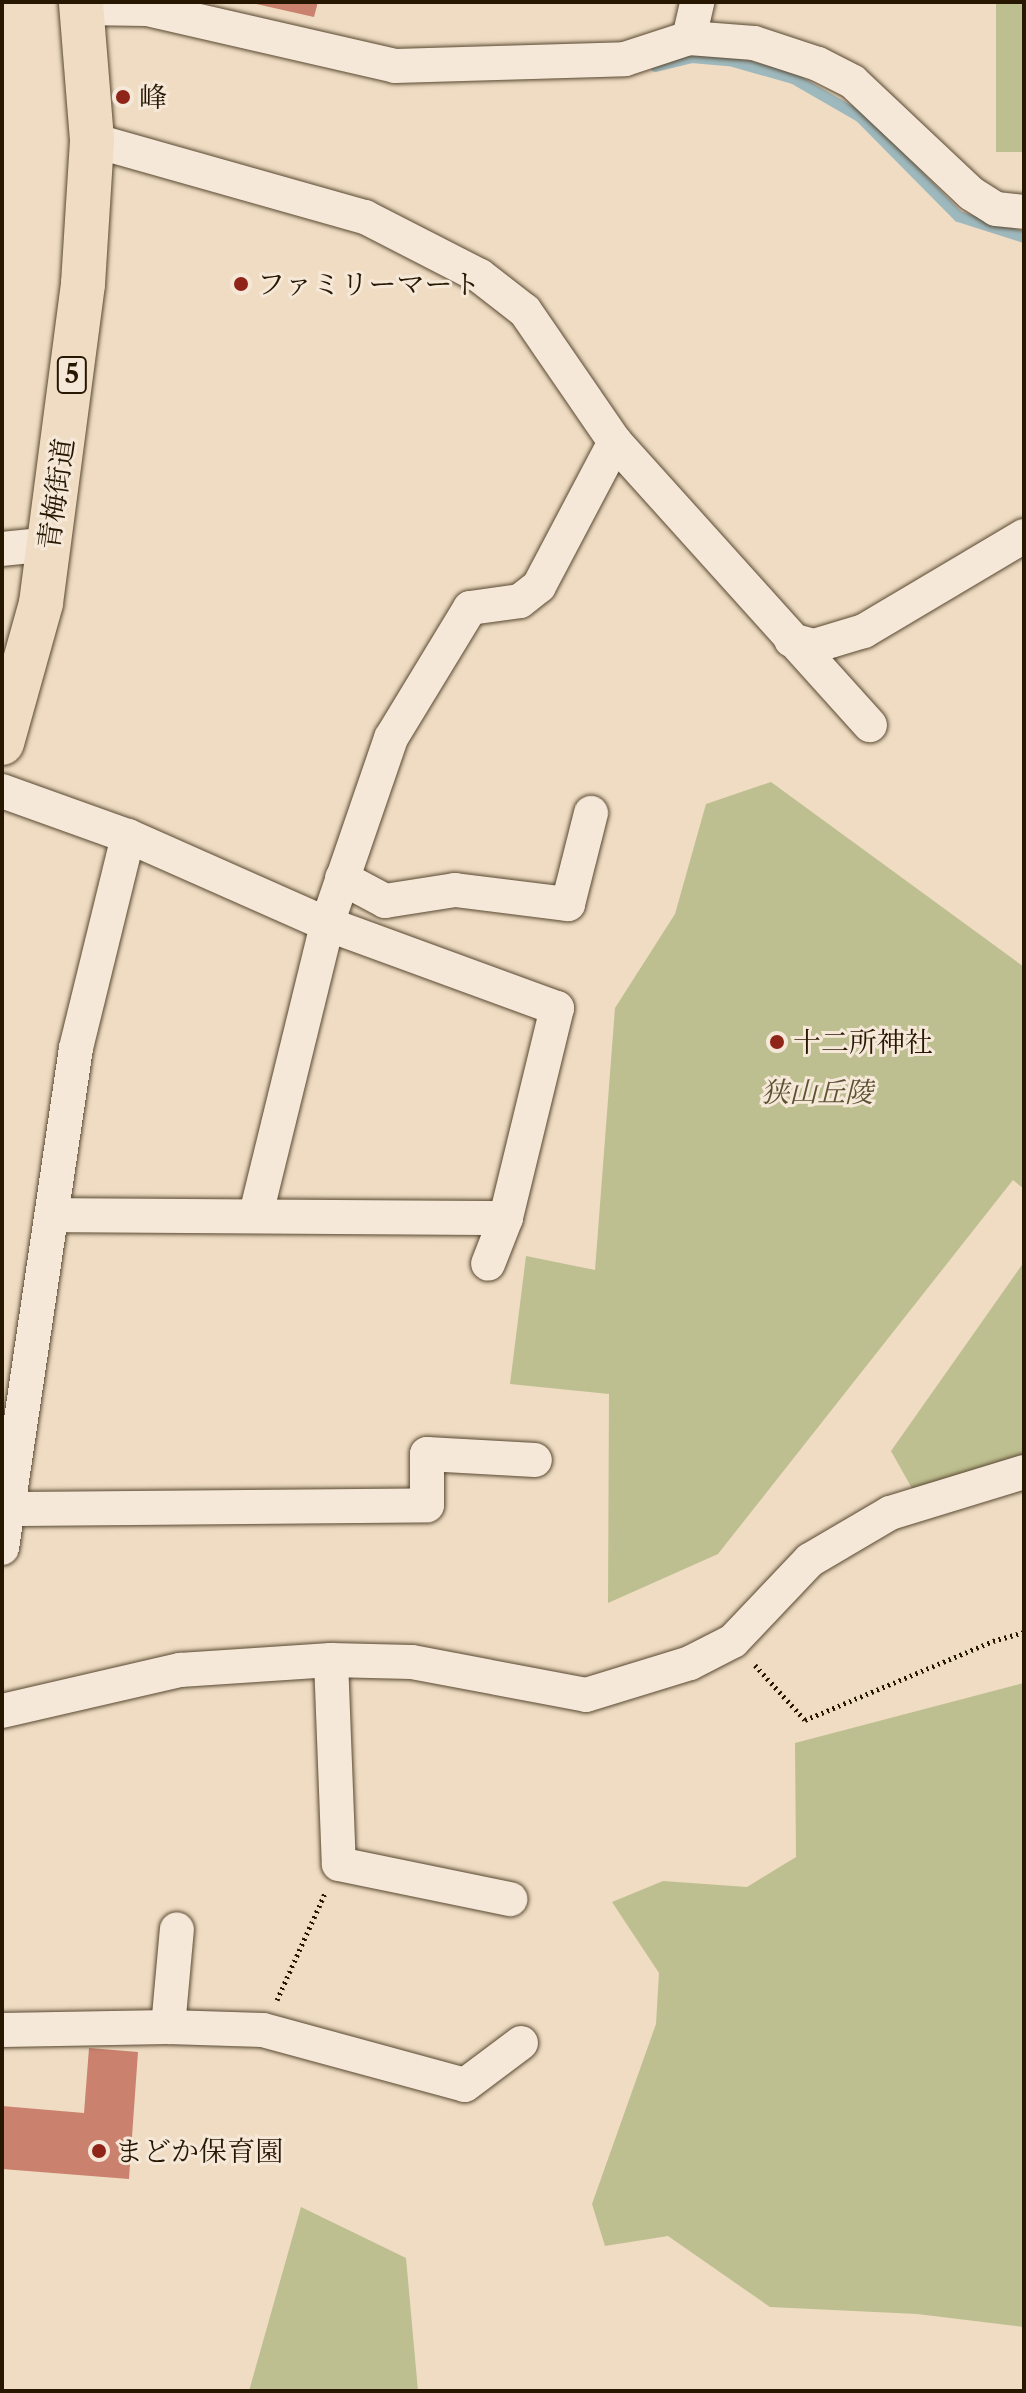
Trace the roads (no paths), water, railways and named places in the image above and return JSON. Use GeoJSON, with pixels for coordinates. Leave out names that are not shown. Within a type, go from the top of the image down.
{"type":"FeatureCollection","features":[{"type":"Feature","properties":{"kind":"main road","name":"青梅街道"},"geometry":{"type":"LineString","coordinates":[[2,743],[41,603],[83,284],[92,140],[82,5]]}},
{"type":"Feature","properties":{"kind":"street"},"geometry":{"type":"LineString","coordinates":[[689,38],[697,2]]}},
{"type":"Feature","properties":{"kind":"street"},"geometry":{"type":"LineString","coordinates":[[82,5],[147,9],[395,66],[625,59],[689,38],[754,43],[818,64],[853,82],[972,194],[996,209],[1024,212]]}},
{"type":"Feature","properties":{"kind":"street"},"geometry":{"type":"LineString","coordinates":[[92,140],[365,217],[480,276],[525,311],[615,442],[870,725]]}},
{"type":"Feature","properties":{"kind":"street"},"geometry":{"type":"LineString","coordinates":[[256,1214],[327,924],[391,738],[470,608],[520,601],[539,586],[615,442]]}},
{"type":"Feature","properties":{"kind":"street"},"geometry":{"type":"LineString","coordinates":[[791,640],[814,646],[864,631],[1024,536]]}},
{"type":"Feature","properties":{"kind":"street"},"geometry":{"type":"LineString","coordinates":[[2,549],[50,544]]}},
{"type":"Feature","properties":{"kind":"street"},"geometry":{"type":"LineString","coordinates":[[2,791],[128,836],[327,924],[557,1008],[506,1218],[488,1264]]}},
{"type":"Feature","properties":{"kind":"street"},"geometry":{"type":"LineString","coordinates":[[342,878],[385,901],[455,890],[568,904],[591,813]]}},
{"type":"Feature","properties":{"kind":"street"},"geometry":{"type":"LineString","coordinates":[[2,1548],[76,1048],[128,836]]}},
{"type":"Feature","properties":{"kind":"street"},"geometry":{"type":"LineString","coordinates":[[53,1215],[506,1218]]}},
{"type":"Feature","properties":{"kind":"street"},"geometry":{"type":"LineString","coordinates":[[9,1509],[427,1505],[427,1454],[535,1460]]}},
{"type":"Feature","properties":{"kind":"street"},"geometry":{"type":"LineString","coordinates":[[2,1711],[180,1670],[331,1660],[412,1662],[586,1695],[690,1663],[733,1641],[810,1560],[890,1513],[1024,1472]]}},
{"type":"Feature","properties":{"kind":"street"},"geometry":{"type":"LineString","coordinates":[[331,1660],[339,1864],[510,1899]]}},
{"type":"Feature","properties":{"kind":"street"},"geometry":{"type":"LineString","coordinates":[[168,2027],[177,1929]]}},
{"type":"Feature","properties":{"kind":"street"},"geometry":{"type":"LineString","coordinates":[[2,2030],[168,2027],[263,2030],[465,2085],[521,2043]]}},
{"type":"Feature","properties":{"kind":"waterway"},"geometry":{"type":"LineString","coordinates":[[655,66],[691,57],[729,60],[793,78],[859,116],[958,216],[1024,237]]}},
{"type":"Feature","properties":{"kind":"place","name":"峰"},"geometry":{"type":"Point","coordinates":[123,97]}},
{"type":"Feature","properties":{"kind":"place","name":"ファミリーマート"},"geometry":{"type":"Point","coordinates":[241,284]}},
{"type":"Feature","properties":{"kind":"place","name":"十二所神社"},"geometry":{"type":"Point","coordinates":[777,1042]}},
{"type":"Feature","properties":{"kind":"place","name":"まどか保育園"},"geometry":{"type":"Point","coordinates":[99,2151]}},
{"type":"Feature","properties":{"kind":"park label","name":"狭山丘陵"},"geometry":{"type":"Point","coordinates":[817,1092]}}]}
